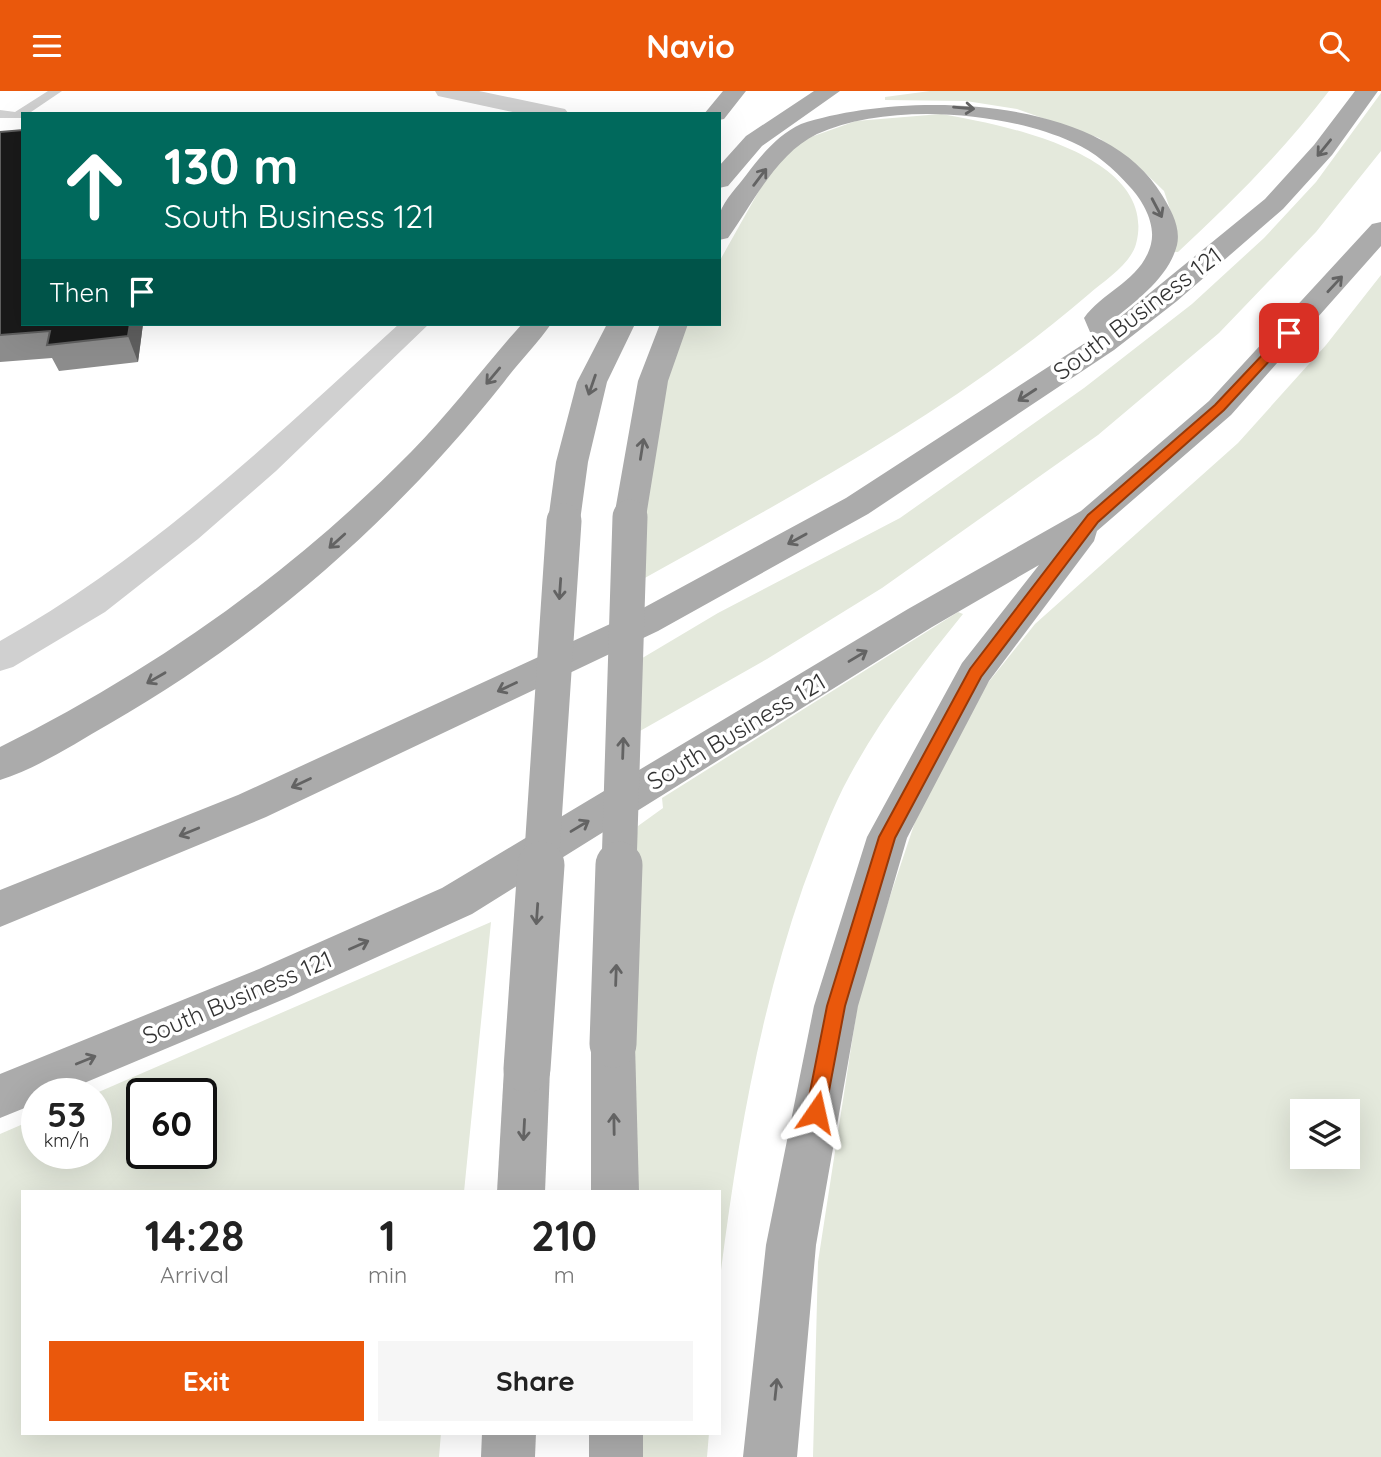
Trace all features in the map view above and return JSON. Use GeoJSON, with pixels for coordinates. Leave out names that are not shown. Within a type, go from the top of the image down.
{"type":"FeatureCollection","features":[{"type":"Feature","properties":{"kind":"main road"},"geometry":{"type":"LineString","coordinates":[[721,124],[735,91]]}},
{"type":"Feature","properties":{"kind":"main road"},"geometry":{"type":"LineString","coordinates":[[721,124],[802,91]]}},
{"type":"Feature","properties":{"kind":"main road"},"geometry":{"type":"LineString","coordinates":[[721,179],[754,141],[829,91]]}},
{"type":"Feature","properties":{"kind":"main road","name":"South Business 121"},"geometry":{"type":"LineString","coordinates":[[0,909],[252,806],[646,622],[857,506],[1104,344],[1274,204],[1323,150],[1367,91]]}},
{"type":"Feature","properties":{"kind":"main road"},"geometry":{"type":"LineString","coordinates":[[721,229],[781,150],[808,130],[845,117],[874,110],[923,107],[962,108],[1039,120],[1107,150],[1137,176],[1164,223],[1164,244],[1157,260],[1142,279],[1098,318],[1104,344]]}},
{"type":"Feature","properties":{"kind":"main road","name":"South Business 121"},"geometry":{"type":"LineString","coordinates":[[0,1096],[274,983],[457,901],[920,618],[1093,519],[1220,408],[1381,230]]}},
{"type":"Feature","properties":{"kind":"main road"},"geometry":{"type":"LineString","coordinates":[[0,765],[186,661],[308,567],[425,457],[535,326]]}},
{"type":"Feature","properties":{"kind":"main road"},"geometry":{"type":"LineString","coordinates":[[521,1190],[564,521],[572,462],[592,382],[620,326]]}},
{"type":"Feature","properties":{"kind":"main road"},"geometry":{"type":"LineString","coordinates":[[615,1190],[613,1044],[630,517],[653,381],[673,326]]}},
{"type":"Feature","properties":{"kind":"main road"},"geometry":{"type":"LineString","coordinates":[[770,1457],[791,1245],[833,1019],[887,837],[975,673],[1093,519]]}},
{"type":"Feature","properties":{"kind":"main road"},"geometry":{"type":"LineString","coordinates":[[508,1457],[509,1435]]}},
{"type":"Feature","properties":{"kind":"main road"},"geometry":{"type":"LineString","coordinates":[[616,1435],[616,1457]]}},
{"type":"Feature","properties":{"kind":"street"},"geometry":{"type":"LineString","coordinates":[[446,91],[547,112]]}},
{"type":"Feature","properties":{"kind":"street"},"geometry":{"type":"LineString","coordinates":[[0,657],[105,595],[149,560],[238,485],[413,326]]}},
{"type":"Feature","properties":{"kind":"lane"},"geometry":{"type":"LineString","coordinates":[[22,112],[56,91]]}},
{"type":"Feature","properties":{"kind":"lane"},"geometry":{"type":"LineString","coordinates":[[1,114],[17,115],[21,113]]}},
{"type":"Feature","properties":{"kind":"shaded area"},"geometry":{"type":"Polygon","coordinates":[[[930,91],[1329,91],[1257,174],[1178,252],[1173,252],[1176,227],[1164,191],[1138,166],[1099,138],[1017,109],[966,101],[885,100],[885,97],[930,91]]]}},
{"type":"Feature","properties":{"kind":"shaded area"},"geometry":{"type":"Polygon","coordinates":[[[1381,93],[1381,151],[1316,232],[1219,333],[1098,435],[882,588],[767,659],[640,731],[639,660],[718,613],[900,518],[1084,388],[1192,304],[1264,238],[1316,182],[1381,93]]]}},
{"type":"Feature","properties":{"kind":"shaded area"},"geometry":{"type":"Polygon","coordinates":[[[941,114],[1000,126],[1070,149],[1100,166],[1124,187],[1137,213],[1136,244],[1133,252],[1109,278],[1037,336],[926,414],[811,485],[634,584],[667,361],[684,326],[721,326],[721,258],[770,171],[790,149],[808,138],[856,121],[941,114]]]}},
{"type":"Feature","properties":{"kind":"shaded area"},"geometry":{"type":"Polygon","coordinates":[[[1381,275],[1381,1457],[813,1457],[818,1262],[861,983],[918,813],[987,684],[1035,624],[1238,443],[1326,345],[1381,275]]]}},
{"type":"Feature","properties":{"kind":"shaded area"},"geometry":{"type":"Polygon","coordinates":[[[958,612],[963,614],[875,732],[843,788],[803,887],[773,985],[750,1084],[721,1272],[721,1190],[634,1190],[634,852],[638,826],[663,808],[662,798],[958,612]]]}},
{"type":"Feature","properties":{"kind":"shaded area"},"geometry":{"type":"Polygon","coordinates":[[[491,922],[464,1190],[21,1190],[21,1435],[441,1435],[439,1457],[0,1457],[0,1134],[21,1125],[21,1169],[112,1169],[112,1086],[126,1080],[126,1169],[217,1169],[217,1078],[131,1078],[491,922]]]}},
{"type":"Feature","properties":{"kind":"shaded area"},"geometry":{"type":"Polygon","coordinates":[[[633,1435],[709,1435],[707,1457],[633,1457],[633,1435]]]}},
{"type":"Feature","properties":{"kind":"building"},"geometry":{"type":"Polygon","coordinates":[[[21,130],[21,326],[130,326],[128,336],[47,345],[50,331],[0,335],[0,132],[21,130]]]}},
{"type":"Feature","properties":{"kind":"route"},"geometry":{"type":"LineString","coordinates":[[816,1112],[836,1006],[887,837],[975,673],[1093,519],[1220,408],[1289,333]]}}]}
